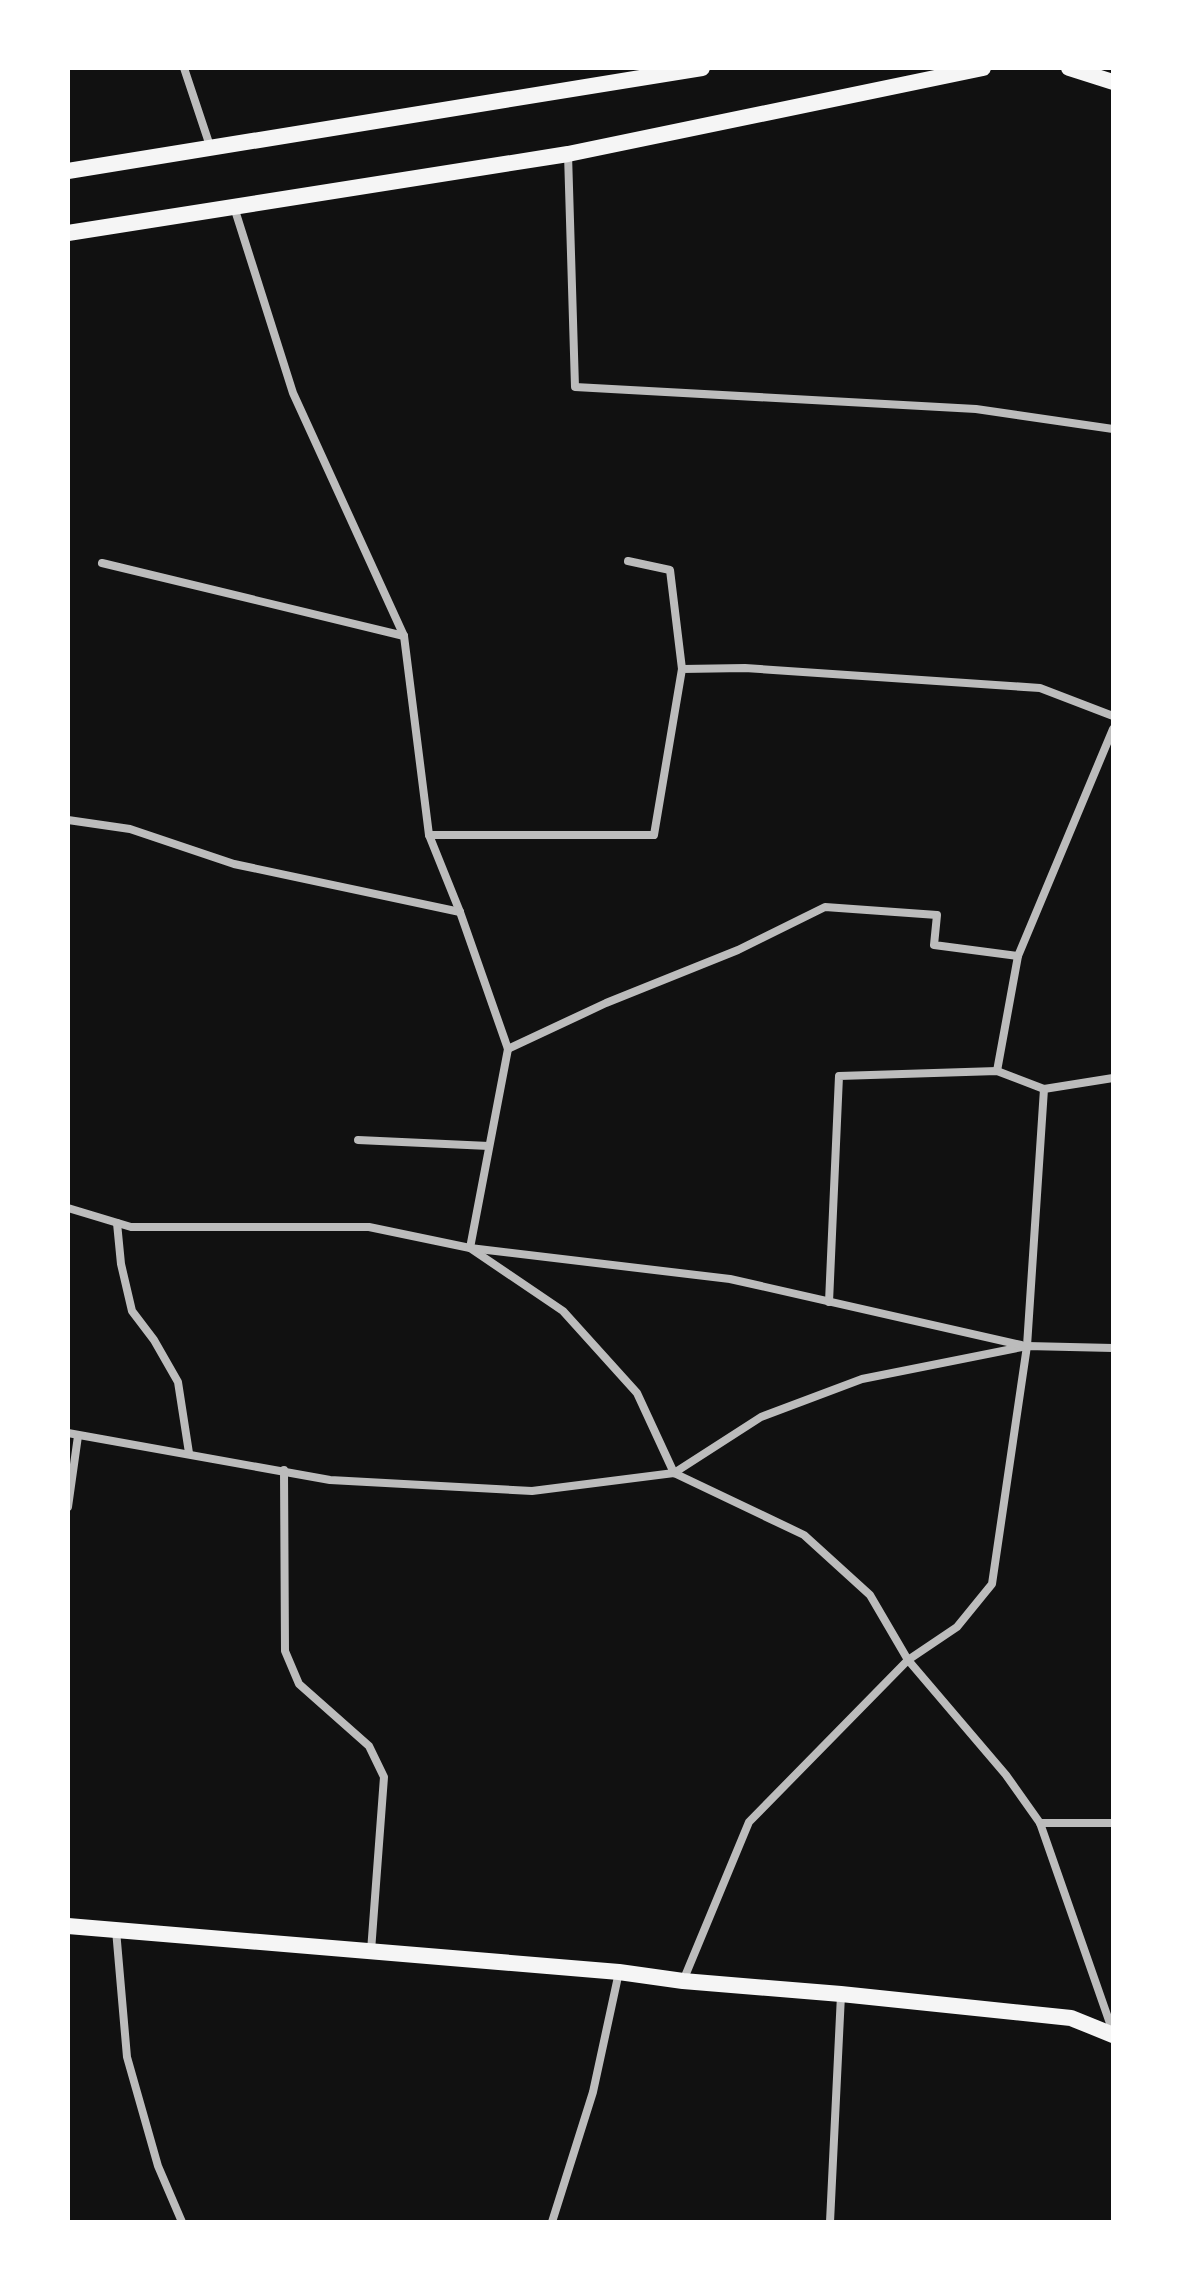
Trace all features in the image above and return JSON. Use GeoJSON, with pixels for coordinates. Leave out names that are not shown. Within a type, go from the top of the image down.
{"type":"FeatureCollection","features":[{"type":"Feature","properties":{"kind":"main road"},"geometry":{"type":"LineString","coordinates":[[68,171],[702,68]]}},
{"type":"Feature","properties":{"kind":"main road"},"geometry":{"type":"LineString","coordinates":[[68,233],[568,154],[983,68]]}},
{"type":"Feature","properties":{"kind":"main road"},"geometry":{"type":"LineString","coordinates":[[1069,68],[1113,82]]}},
{"type":"Feature","properties":{"kind":"main road"},"geometry":{"type":"LineString","coordinates":[[68,1926],[619,1972],[683,1981],[841,1994],[1071,2018],[1113,2033]]}},
{"type":"Feature","properties":{"kind":"street"},"geometry":{"type":"LineString","coordinates":[[184,68],[211,149]]}},
{"type":"Feature","properties":{"kind":"street"},"geometry":{"type":"LineString","coordinates":[[568,154],[575,387],[976,409],[1113,429]]}},
{"type":"Feature","properties":{"kind":"street"},"geometry":{"type":"LineString","coordinates":[[234,206],[293,393],[404,636],[429,835],[460,912],[508,1049],[470,1248]]}},
{"type":"Feature","properties":{"kind":"street"},"geometry":{"type":"LineString","coordinates":[[429,835],[654,835],[682,669],[670,570],[628,561]]}},
{"type":"Feature","properties":{"kind":"street"},"geometry":{"type":"LineString","coordinates":[[102,563],[404,636]]}},
{"type":"Feature","properties":{"kind":"street"},"geometry":{"type":"LineString","coordinates":[[682,669],[745,668],[1040,688],[1113,716]]}},
{"type":"Feature","properties":{"kind":"street"},"geometry":{"type":"LineString","coordinates":[[997,1071],[1018,956],[1113,729]]}},
{"type":"Feature","properties":{"kind":"street"},"geometry":{"type":"LineString","coordinates":[[68,820],[130,829],[234,864],[460,912]]}},
{"type":"Feature","properties":{"kind":"street"},"geometry":{"type":"LineString","coordinates":[[508,1049],[606,1003],[738,950],[825,907],[937,915],[934,945],[1018,956]]}},
{"type":"Feature","properties":{"kind":"street"},"geometry":{"type":"LineString","coordinates":[[829,1302],[839,1076],[997,1071],[1044,1089],[1113,1078]]}},
{"type":"Feature","properties":{"kind":"street"},"geometry":{"type":"LineString","coordinates":[[683,1981],[749,1822],[908,1660],[957,1627],[992,1584],[1027,1346],[1044,1089]]}},
{"type":"Feature","properties":{"kind":"street"},"geometry":{"type":"LineString","coordinates":[[358,1140],[489,1146]]}},
{"type":"Feature","properties":{"kind":"street"},"geometry":{"type":"LineString","coordinates":[[68,1208],[131,1227],[369,1227],[470,1248],[730,1279],[1027,1346],[1113,1348]]}},
{"type":"Feature","properties":{"kind":"street"},"geometry":{"type":"LineString","coordinates":[[117,1223],[121,1264],[132,1311],[154,1340],[178,1382],[189,1453]]}},
{"type":"Feature","properties":{"kind":"street"},"geometry":{"type":"LineString","coordinates":[[470,1248],[563,1311],[637,1393],[674,1473],[804,1535],[870,1595],[908,1660],[1006,1775],[1040,1823],[1113,2033]]}},
{"type":"Feature","properties":{"kind":"street"},"geometry":{"type":"LineString","coordinates":[[68,1433],[330,1480],[532,1491],[674,1473],[761,1417],[862,1379],[1027,1346]]}},
{"type":"Feature","properties":{"kind":"street"},"geometry":{"type":"LineString","coordinates":[[68,1507],[78,1436]]}},
{"type":"Feature","properties":{"kind":"street"},"geometry":{"type":"LineString","coordinates":[[284,1470],[285,1651],[299,1684],[369,1746],[384,1777],[371,1951]]}},
{"type":"Feature","properties":{"kind":"street"},"geometry":{"type":"LineString","coordinates":[[1040,1823],[1113,1823]]}},
{"type":"Feature","properties":{"kind":"street"},"geometry":{"type":"LineString","coordinates":[[116,1930],[127,2057],[158,2166],[182,2222]]}},
{"type":"Feature","properties":{"kind":"street"},"geometry":{"type":"LineString","coordinates":[[552,2222],[593,2092],[619,1972]]}},
{"type":"Feature","properties":{"kind":"street"},"geometry":{"type":"LineString","coordinates":[[830,2222],[841,1994]]}}]}
